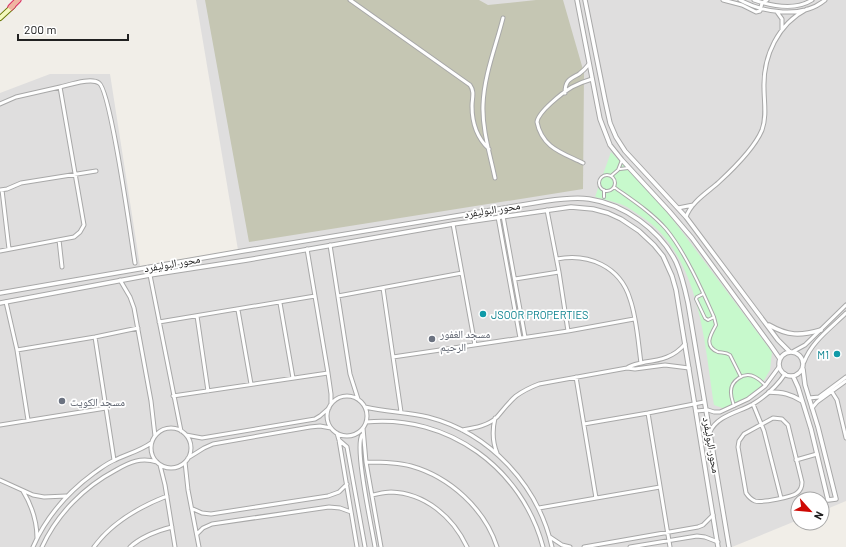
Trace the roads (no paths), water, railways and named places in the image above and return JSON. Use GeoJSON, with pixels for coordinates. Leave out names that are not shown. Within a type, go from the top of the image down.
{"type":"FeatureCollection","features":[{"type":"Feature","properties":{"kind":"highway"},"geometry":{"type":"LineString","coordinates":[[11,7],[19,0]]}},
{"type":"Feature","properties":{"kind":"main road"},"geometry":{"type":"LineString","coordinates":[[0,18],[11,7]]}},
{"type":"Feature","properties":{"kind":"street"},"geometry":{"type":"LineString","coordinates":[[350,0],[470,85],[474,93],[472,111],[475,128],[481,140],[489,149]]}},
{"type":"Feature","properties":{"kind":"street"},"geometry":{"type":"LineString","coordinates":[[576,0],[603,129],[610,145],[628,168],[669,211],[692,238],[780,359],[780,367],[785,374],[793,376],[803,369]]}},
{"type":"Feature","properties":{"kind":"street"},"geometry":{"type":"LineString","coordinates":[[723,0],[742,5],[756,12],[759,11],[762,3],[767,0]]}},
{"type":"Feature","properties":{"kind":"street"},"geometry":{"type":"LineString","coordinates":[[740,0],[761,8],[775,11],[807,9],[816,6],[825,0]]}},
{"type":"Feature","properties":{"kind":"street"},"geometry":{"type":"LineString","coordinates":[[754,0],[772,5],[792,6],[812,0]]}},
{"type":"Feature","properties":{"kind":"street"},"geometry":{"type":"LineString","coordinates":[[771,0],[772,5]]}},
{"type":"Feature","properties":{"kind":"street"},"geometry":{"type":"LineString","coordinates":[[577,5],[585,2],[610,123],[616,137],[625,151],[686,217],[782,345],[800,355],[804,362]]}},
{"type":"Feature","properties":{"kind":"street"},"geometry":{"type":"LineString","coordinates":[[686,217],[693,205],[729,173],[747,152],[762,130],[765,120],[764,76],[766,61],[771,47],[782,30],[793,18],[807,9]]}},
{"type":"Feature","properties":{"kind":"street"},"geometry":{"type":"LineString","coordinates":[[775,11],[782,19],[782,30]]}},
{"type":"Feature","properties":{"kind":"street"},"geometry":{"type":"LineString","coordinates":[[495,178],[484,125],[483,103],[488,74],[503,18]]}},
{"type":"Feature","properties":{"kind":"street"},"geometry":{"type":"LineString","coordinates":[[565,93],[569,79],[582,72],[589,64]]}},
{"type":"Feature","properties":{"kind":"street"},"geometry":{"type":"LineString","coordinates":[[584,163],[549,146],[537,126],[537,122],[539,115],[565,93],[576,85],[592,79]]}},
{"type":"Feature","properties":{"kind":"street"},"geometry":{"type":"LineString","coordinates":[[0,104],[16,97],[60,87],[93,81],[100,84],[104,90],[113,125],[135,263]]}},
{"type":"Feature","properties":{"kind":"street"},"geometry":{"type":"LineString","coordinates":[[0,251],[78,235],[83,229],[84,225],[76,174],[60,87]]}},
{"type":"Feature","properties":{"kind":"street"},"geometry":{"type":"LineString","coordinates":[[611,176],[614,180],[614,186],[610,190],[604,190],[600,187],[600,179],[604,176],[611,176],[618,170],[622,160]]}},
{"type":"Feature","properties":{"kind":"street"},"geometry":{"type":"LineString","coordinates":[[618,170],[628,168]]}},
{"type":"Feature","properties":{"kind":"street"},"geometry":{"type":"LineString","coordinates":[[9,249],[1,190],[21,183],[96,171]]}},
{"type":"Feature","properties":{"kind":"street"},"geometry":{"type":"LineString","coordinates":[[614,186],[643,208],[666,230],[683,255],[714,317],[716,325],[709,336],[710,344],[716,351],[730,354],[741,377]]}},
{"type":"Feature","properties":{"kind":"street"},"geometry":{"type":"LineString","coordinates":[[604,190],[604,197]]}},
{"type":"Feature","properties":{"kind":"street","name":"محور البوليفرد"},"geometry":{"type":"LineString","coordinates":[[0,293],[558,199],[588,199],[606,204],[634,217],[658,237],[668,248],[681,274],[688,303],[728,547]]}},
{"type":"Feature","properties":{"kind":"street"},"geometry":{"type":"LineString","coordinates":[[678,208],[693,205]]}},
{"type":"Feature","properties":{"kind":"street","name":"محور البوليفرد"},"geometry":{"type":"LineString","coordinates":[[0,303],[120,280],[503,216],[571,207],[600,211],[627,223],[649,240],[663,256],[672,276],[676,290],[718,547]]}},
{"type":"Feature","properties":{"kind":"street"},"geometry":{"type":"LineString","coordinates":[[547,210],[559,272],[568,331]]}},
{"type":"Feature","properties":{"kind":"street"},"geometry":{"type":"LineString","coordinates":[[503,216],[525,337]]}},
{"type":"Feature","properties":{"kind":"street"},"geometry":{"type":"LineString","coordinates":[[498,217],[520,338]]}},
{"type":"Feature","properties":{"kind":"street"},"geometry":{"type":"LineString","coordinates":[[453,224],[475,345]]}},
{"type":"Feature","properties":{"kind":"street"},"geometry":{"type":"LineString","coordinates":[[58,240],[62,267]]}},
{"type":"Feature","properties":{"kind":"street"},"geometry":{"type":"LineString","coordinates":[[330,245],[350,374],[358,399],[365,407],[367,414],[366,422],[363,428],[357,433],[349,436],[337,434]]}},
{"type":"Feature","properties":{"kind":"street"},"geometry":{"type":"LineString","coordinates":[[306,249],[331,394],[331,403],[327,418],[331,428],[337,434],[339,440],[357,547]]}},
{"type":"Feature","properties":{"kind":"street"},"geometry":{"type":"LineString","coordinates":[[556,259],[567,257],[588,259],[608,268],[619,279],[628,292],[632,307],[641,363]]}},
{"type":"Feature","properties":{"kind":"street"},"geometry":{"type":"LineString","coordinates":[[515,279],[559,272]]}},
{"type":"Feature","properties":{"kind":"street"},"geometry":{"type":"LineString","coordinates":[[338,296],[462,274]]}},
{"type":"Feature","properties":{"kind":"street"},"geometry":{"type":"LineString","coordinates":[[42,547],[59,518],[72,502],[105,475],[132,462],[140,460],[149,460],[170,468],[181,465],[188,458],[191,448],[189,439],[181,430],[150,275]]}},
{"type":"Feature","properties":{"kind":"street"},"geometry":{"type":"LineString","coordinates":[[120,280],[133,302],[151,401],[155,436]]}},
{"type":"Feature","properties":{"kind":"street"},"geometry":{"type":"LineString","coordinates":[[383,288],[401,412]]}},
{"type":"Feature","properties":{"kind":"street"},"geometry":{"type":"LineString","coordinates":[[703,293],[696,298],[706,320],[714,317]]}},
{"type":"Feature","properties":{"kind":"street"},"geometry":{"type":"LineString","coordinates":[[159,322],[315,296]]}},
{"type":"Feature","properties":{"kind":"street"},"geometry":{"type":"LineString","coordinates":[[6,302],[28,420]]}},
{"type":"Feature","properties":{"kind":"street"},"geometry":{"type":"LineString","coordinates":[[280,303],[292,378]]}},
{"type":"Feature","properties":{"kind":"street"},"geometry":{"type":"LineString","coordinates":[[780,359],[785,353],[806,345],[846,305]]}},
{"type":"Feature","properties":{"kind":"street"},"geometry":{"type":"LineString","coordinates":[[238,310],[251,384]]}},
{"type":"Feature","properties":{"kind":"street"},"geometry":{"type":"LineString","coordinates":[[793,376],[811,429],[828,500],[836,499],[818,427],[804,381],[803,369],[808,353],[816,342],[846,313]]}},
{"type":"Feature","properties":{"kind":"street"},"geometry":{"type":"LineString","coordinates":[[197,316],[208,391]]}},
{"type":"Feature","properties":{"kind":"street"},"geometry":{"type":"LineString","coordinates":[[393,357],[568,331],[634,319]]}},
{"type":"Feature","properties":{"kind":"street"},"geometry":{"type":"LineString","coordinates":[[766,324],[778,330],[796,334],[808,334],[821,330]]}},
{"type":"Feature","properties":{"kind":"street"},"geometry":{"type":"LineString","coordinates":[[16,350],[95,337],[138,328]]}},
{"type":"Feature","properties":{"kind":"street"},"geometry":{"type":"LineString","coordinates":[[95,337],[114,460]]}},
{"type":"Feature","properties":{"kind":"street"},"geometry":{"type":"LineString","coordinates":[[627,368],[632,365],[667,358],[679,351],[685,344]]}},
{"type":"Feature","properties":{"kind":"street"},"geometry":{"type":"LineString","coordinates":[[462,430],[479,427],[495,418],[516,396],[538,384],[627,368],[635,369],[672,365],[689,368]]}},
{"type":"Feature","properties":{"kind":"street"},"geometry":{"type":"LineString","coordinates":[[696,411],[706,410],[717,412],[734,406],[754,396],[765,386],[780,367]]}},
{"type":"Feature","properties":{"kind":"street"},"geometry":{"type":"LineString","coordinates":[[173,396],[328,373]]}},
{"type":"Feature","properties":{"kind":"street"},"geometry":{"type":"LineString","coordinates":[[710,432],[722,419],[753,404],[769,392],[785,374]]}},
{"type":"Feature","properties":{"kind":"street"},"geometry":{"type":"LineString","coordinates":[[734,406],[731,396],[731,388],[735,381],[741,377],[747,375],[754,376],[765,386]]}},
{"type":"Feature","properties":{"kind":"street"},"geometry":{"type":"LineString","coordinates":[[576,376],[596,498]]}},
{"type":"Feature","properties":{"kind":"street"},"geometry":{"type":"LineString","coordinates":[[809,398],[819,397],[846,377]]}},
{"type":"Feature","properties":{"kind":"street"},"geometry":{"type":"LineString","coordinates":[[812,408],[817,402],[846,380]]}},
{"type":"Feature","properties":{"kind":"street"},"geometry":{"type":"LineString","coordinates":[[769,392],[784,393],[797,398],[802,402]]}},
{"type":"Feature","properties":{"kind":"street"},"geometry":{"type":"LineString","coordinates":[[832,392],[837,400],[844,422],[846,438]]}},
{"type":"Feature","properties":{"kind":"street"},"geometry":{"type":"LineString","coordinates":[[331,403],[338,398],[346,396],[358,399]]}},
{"type":"Feature","properties":{"kind":"street"},"geometry":{"type":"LineString","coordinates":[[584,424],[704,402]]}},
{"type":"Feature","properties":{"kind":"street"},"geometry":{"type":"LineString","coordinates":[[753,404],[762,424],[781,498]]}},
{"type":"Feature","properties":{"kind":"street"},"geometry":{"type":"LineString","coordinates":[[365,407],[429,418],[462,430],[488,446],[512,469],[539,508],[550,537],[552,547]]}},
{"type":"Feature","properties":{"kind":"street"},"geometry":{"type":"LineString","coordinates":[[0,425],[106,408]]}},
{"type":"Feature","properties":{"kind":"street"},"geometry":{"type":"LineString","coordinates":[[186,435],[202,438],[315,419],[329,408]]}},
{"type":"Feature","properties":{"kind":"street"},"geometry":{"type":"LineString","coordinates":[[727,409],[729,415]]}},
{"type":"Feature","properties":{"kind":"street"},"geometry":{"type":"LineString","coordinates":[[648,413],[670,547]]}},
{"type":"Feature","properties":{"kind":"street"},"geometry":{"type":"LineString","coordinates":[[495,418],[493,438],[498,455]]}},
{"type":"Feature","properties":{"kind":"street"},"geometry":{"type":"LineString","coordinates":[[776,418],[780,418],[786,421],[788,425],[802,482],[800,489],[794,495],[757,501],[748,496],[745,490],[738,441],[742,435],[762,424],[776,418]]}},
{"type":"Feature","properties":{"kind":"street"},"geometry":{"type":"LineString","coordinates":[[366,422],[394,421],[428,427],[454,437],[479,452],[505,476],[518,494],[536,525],[543,547]]}},
{"type":"Feature","properties":{"kind":"street"},"geometry":{"type":"LineString","coordinates":[[188,458],[213,444],[310,427],[320,426],[331,428]]}},
{"type":"Feature","properties":{"kind":"street"},"geometry":{"type":"LineString","coordinates":[[811,429],[818,427]]}},
{"type":"Feature","properties":{"kind":"street"},"geometry":{"type":"LineString","coordinates":[[33,547],[46,523],[67,496],[83,481],[114,460],[137,452],[151,443],[159,432],[170,428],[181,430]]}},
{"type":"Feature","properties":{"kind":"street"},"geometry":{"type":"LineString","coordinates":[[363,428],[366,462],[381,547]]}},
{"type":"Feature","properties":{"kind":"street"},"geometry":{"type":"LineString","coordinates":[[363,434],[360,439],[360,457],[375,547]]}},
{"type":"Feature","properties":{"kind":"street"},"geometry":{"type":"LineString","coordinates":[[339,440],[347,447],[365,547]]}},
{"type":"Feature","properties":{"kind":"street"},"geometry":{"type":"LineString","coordinates":[[151,443],[152,454],[158,464],[167,496],[175,547]]}},
{"type":"Feature","properties":{"kind":"street"},"geometry":{"type":"LineString","coordinates":[[796,460],[817,454]]}},
{"type":"Feature","properties":{"kind":"street"},"geometry":{"type":"LineString","coordinates":[[185,462],[188,490],[193,509],[199,547]]}},
{"type":"Feature","properties":{"kind":"street"},"geometry":{"type":"LineString","coordinates":[[366,462],[393,463],[412,466],[443,480],[469,501],[480,514],[489,528],[497,547]]}},
{"type":"Feature","properties":{"kind":"street"},"geometry":{"type":"LineString","coordinates":[[0,480],[10,483],[33,495],[44,497],[67,496]]}},
{"type":"Feature","properties":{"kind":"street"},"geometry":{"type":"LineString","coordinates":[[193,509],[202,513],[211,514],[328,496],[339,492],[347,484]]}},
{"type":"Feature","properties":{"kind":"street"},"geometry":{"type":"LineString","coordinates":[[539,508],[660,487]]}},
{"type":"Feature","properties":{"kind":"street"},"geometry":{"type":"LineString","coordinates":[[23,491],[35,513],[37,538]]}},
{"type":"Feature","properties":{"kind":"street"},"geometry":{"type":"LineString","coordinates":[[372,495],[389,492],[401,493],[424,501],[434,507],[453,524],[467,547]]}},
{"type":"Feature","properties":{"kind":"street"},"geometry":{"type":"LineString","coordinates":[[94,547],[120,520],[140,508],[167,496]]}},
{"type":"Feature","properties":{"kind":"street"},"geometry":{"type":"LineString","coordinates":[[197,534],[203,528],[212,524],[329,507],[340,508],[351,512]]}},
{"type":"Feature","properties":{"kind":"street"},"geometry":{"type":"LineString","coordinates":[[584,547],[698,527],[703,525],[713,516]]}},
{"type":"Feature","properties":{"kind":"street"},"geometry":{"type":"LineString","coordinates":[[130,547],[146,535],[172,527]]}},
{"type":"Feature","properties":{"kind":"street"},"geometry":{"type":"LineString","coordinates":[[630,547],[701,536],[718,542]]}},
{"type":"Feature","properties":{"kind":"street"},"geometry":{"type":"LineString","coordinates":[[550,537],[562,545],[570,547]]}},
{"type":"Feature","properties":{"kind":"place","name":"JSOOR PROPERTIES"},"geometry":{"type":"Point","coordinates":[483,314]}},
{"type":"Feature","properties":{"kind":"place","name":"مسجد الغفور الرحيم"},"geometry":{"type":"Point","coordinates":[432,339]}},
{"type":"Feature","properties":{"kind":"place","name":"M1"},"geometry":{"type":"Point","coordinates":[837,354]}},
{"type":"Feature","properties":{"kind":"place","name":"مسجد الكويت"},"geometry":{"type":"Point","coordinates":[62,401]}}]}
